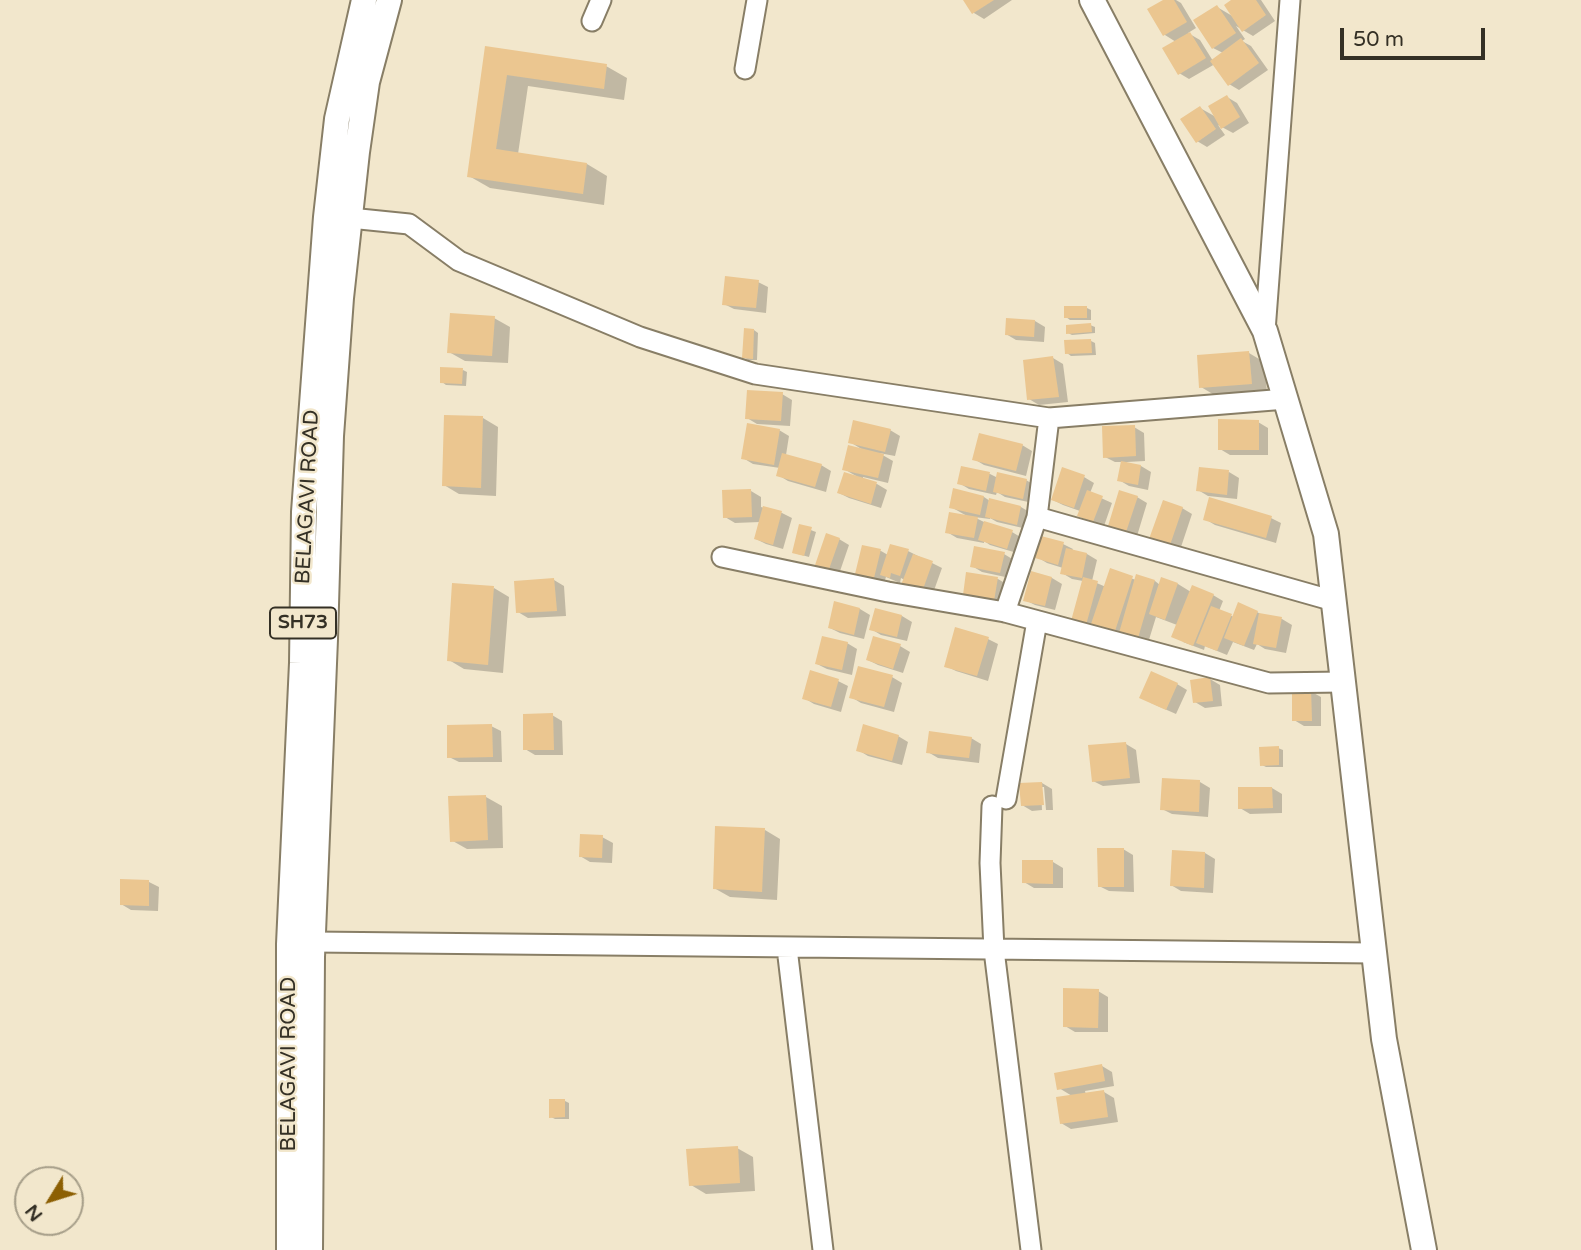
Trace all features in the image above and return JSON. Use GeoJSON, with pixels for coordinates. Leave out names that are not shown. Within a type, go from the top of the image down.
{"type":"FeatureCollection","features":[{"type":"Feature","properties":{"kind":"main road","name":"BELAGAVI ROAD"},"geometry":{"type":"LineString","coordinates":[[289,1250],[289,944],[302,663],[304,512],[326,217],[337,118],[364,0]]}},
{"type":"Feature","properties":{"kind":"main road"},"geometry":{"type":"LineString","coordinates":[[310,1250],[313,942],[326,639],[331,436],[341,298],[357,152],[367,82],[390,0]]}},
{"type":"Feature","properties":{"kind":"main road"},"geometry":{"type":"LineString","coordinates":[[1092,0],[1265,331],[1326,534],[1384,1040],[1424,1250]]}},
{"type":"Feature","properties":{"kind":"street"},"geometry":{"type":"LineString","coordinates":[[592,20],[601,0]]}},
{"type":"Feature","properties":{"kind":"street"},"geometry":{"type":"LineString","coordinates":[[745,69],[758,0]]}},
{"type":"Feature","properties":{"kind":"street"},"geometry":{"type":"LineString","coordinates":[[1265,331],[1290,0]]}},
{"type":"Feature","properties":{"kind":"street"},"geometry":{"type":"LineString","coordinates":[[350,218],[409,224],[459,261],[640,337],[755,374],[1049,418],[1286,399]]}},
{"type":"Feature","properties":{"kind":"street"},"geometry":{"type":"LineString","coordinates":[[1005,612],[1037,517],[1049,418]]}},
{"type":"Feature","properties":{"kind":"street"},"geometry":{"type":"LineString","coordinates":[[1037,517],[1334,601]]}},
{"type":"Feature","properties":{"kind":"street"},"geometry":{"type":"LineString","coordinates":[[722,557],[888,592],[1005,612],[1269,683],[1343,682]]}},
{"type":"Feature","properties":{"kind":"street"},"geometry":{"type":"LineString","coordinates":[[1031,1250],[994,950],[990,863],[999,803],[1037,621]]}},
{"type":"Feature","properties":{"kind":"street"},"geometry":{"type":"LineString","coordinates":[[313,942],[1374,953]]}},
{"type":"Feature","properties":{"kind":"street"},"geometry":{"type":"LineString","coordinates":[[787,948],[823,1250]]}},
{"type":"Feature","properties":{"kind":"building"},"geometry":{"type":"Polygon","coordinates":[[[963,0],[994,0],[972,14],[963,0]]]}},
{"type":"Feature","properties":{"kind":"building"},"geometry":{"type":"Polygon","coordinates":[[[1163,0],[1174,0],[1187,22],[1163,36],[1147,9],[1163,0]]]}},
{"type":"Feature","properties":{"kind":"building"},"geometry":{"type":"Polygon","coordinates":[[[1231,0],[1256,0],[1266,15],[1242,32],[1224,5],[1231,0]]]}},
{"type":"Feature","properties":{"kind":"building"},"geometry":{"type":"Polygon","coordinates":[[[1217,5],[1236,33],[1212,49],[1193,20],[1217,5]]]}},
{"type":"Feature","properties":{"kind":"building"},"geometry":{"type":"Polygon","coordinates":[[[1190,32],[1206,58],[1178,75],[1162,48],[1190,32]]]}},
{"type":"Feature","properties":{"kind":"building"},"geometry":{"type":"Polygon","coordinates":[[[1241,38],[1259,63],[1228,86],[1210,61],[1241,38]]]}},
{"type":"Feature","properties":{"kind":"building"},"geometry":{"type":"Polygon","coordinates":[[[485,46],[607,64],[604,89],[507,75],[496,149],[587,163],[583,194],[467,177],[485,46]]]}},
{"type":"Feature","properties":{"kind":"building"},"geometry":{"type":"Polygon","coordinates":[[[1227,95],[1240,117],[1221,129],[1208,106],[1227,95]]]}},
{"type":"Feature","properties":{"kind":"building"},"geometry":{"type":"Polygon","coordinates":[[[1200,106],[1216,129],[1196,143],[1180,119],[1200,106]]]}},
{"type":"Feature","properties":{"kind":"building"},"geometry":{"type":"Polygon","coordinates":[[[725,276],[759,280],[756,308],[722,305],[725,276]]]}},
{"type":"Feature","properties":{"kind":"building"},"geometry":{"type":"Polygon","coordinates":[[[1064,306],[1087,306],[1087,318],[1064,318],[1064,306]]]}},
{"type":"Feature","properties":{"kind":"building"},"geometry":{"type":"Polygon","coordinates":[[[450,313],[495,316],[492,356],[447,353],[450,313]]]}},
{"type":"Feature","properties":{"kind":"building"},"geometry":{"type":"Polygon","coordinates":[[[1006,318],[1035,320],[1034,337],[1005,335],[1006,318]]]}},
{"type":"Feature","properties":{"kind":"building"},"geometry":{"type":"Polygon","coordinates":[[[1091,323],[1092,332],[1066,334],[1066,325],[1091,323]]]}},
{"type":"Feature","properties":{"kind":"building"},"geometry":{"type":"Polygon","coordinates":[[[744,328],[754,329],[753,359],[742,358],[744,328]]]}},
{"type":"Feature","properties":{"kind":"building"},"geometry":{"type":"Polygon","coordinates":[[[1091,339],[1092,353],[1065,354],[1064,340],[1091,339]]]}},
{"type":"Feature","properties":{"kind":"building"},"geometry":{"type":"Polygon","coordinates":[[[1249,351],[1252,384],[1199,388],[1197,355],[1249,351]]]}},
{"type":"Feature","properties":{"kind":"building"},"geometry":{"type":"Polygon","coordinates":[[[1053,356],[1059,397],[1027,400],[1023,360],[1053,356]]]}},
{"type":"Feature","properties":{"kind":"building"},"geometry":{"type":"Polygon","coordinates":[[[440,367],[463,368],[462,384],[440,383],[440,367]]]}},
{"type":"Feature","properties":{"kind":"building"},"geometry":{"type":"Polygon","coordinates":[[[747,390],[783,392],[781,421],[745,419],[747,390]]]}},
{"type":"Feature","properties":{"kind":"building"},"geometry":{"type":"Polygon","coordinates":[[[444,415],[483,416],[481,488],[442,486],[444,415]]]}},
{"type":"Feature","properties":{"kind":"building"},"geometry":{"type":"Polygon","coordinates":[[[1218,419],[1259,420],[1259,450],[1218,450],[1218,419]]]}},
{"type":"Feature","properties":{"kind":"building"},"geometry":{"type":"Polygon","coordinates":[[[853,420],[891,429],[885,452],[848,443],[853,420]]]}},
{"type":"Feature","properties":{"kind":"building"},"geometry":{"type":"Polygon","coordinates":[[[747,423],[780,429],[774,465],[741,459],[747,423]]]}},
{"type":"Feature","properties":{"kind":"building"},"geometry":{"type":"Polygon","coordinates":[[[1135,425],[1136,456],[1103,458],[1102,426],[1135,425]]]}},
{"type":"Feature","properties":{"kind":"building"},"geometry":{"type":"Polygon","coordinates":[[[979,433],[1023,444],[1016,471],[972,460],[979,433]]]}},
{"type":"Feature","properties":{"kind":"building"},"geometry":{"type":"Polygon","coordinates":[[[848,445],[884,454],[878,478],[842,470],[848,445]]]}},
{"type":"Feature","properties":{"kind":"building"},"geometry":{"type":"Polygon","coordinates":[[[782,453],[822,464],[815,487],[776,476],[782,453]]]}},
{"type":"Feature","properties":{"kind":"building"},"geometry":{"type":"Polygon","coordinates":[[[1121,461],[1141,465],[1138,485],[1117,481],[1121,461]]]}},
{"type":"Feature","properties":{"kind":"building"},"geometry":{"type":"Polygon","coordinates":[[[961,466],[990,472],[986,491],[957,484],[961,466]]]}},
{"type":"Feature","properties":{"kind":"building"},"geometry":{"type":"Polygon","coordinates":[[[1062,467],[1085,475],[1074,508],[1051,500],[1062,467]]]}},
{"type":"Feature","properties":{"kind":"building"},"geometry":{"type":"Polygon","coordinates":[[[1199,467],[1229,470],[1227,495],[1196,491],[1199,467]]]}},
{"type":"Feature","properties":{"kind":"building"},"geometry":{"type":"Polygon","coordinates":[[[844,472],[877,482],[871,504],[837,493],[844,472]]]}},
{"type":"Feature","properties":{"kind":"building"},"geometry":{"type":"Polygon","coordinates":[[[997,472],[1027,479],[1023,499],[993,492],[997,472]]]}},
{"type":"Feature","properties":{"kind":"building"},"geometry":{"type":"Polygon","coordinates":[[[953,488],[984,496],[980,515],[949,508],[953,488]]]}},
{"type":"Feature","properties":{"kind":"building"},"geometry":{"type":"Polygon","coordinates":[[[751,489],[752,517],[723,518],[722,490],[751,489]]]}},
{"type":"Feature","properties":{"kind":"building"},"geometry":{"type":"Polygon","coordinates":[[[1087,490],[1103,496],[1093,522],[1077,516],[1087,490]]]}},
{"type":"Feature","properties":{"kind":"building"},"geometry":{"type":"Polygon","coordinates":[[[1119,490],[1138,496],[1126,532],[1108,526],[1119,490]]]}},
{"type":"Feature","properties":{"kind":"building"},"geometry":{"type":"Polygon","coordinates":[[[1209,497],[1272,516],[1266,538],[1203,520],[1209,497]]]}},
{"type":"Feature","properties":{"kind":"building"},"geometry":{"type":"Polygon","coordinates":[[[989,498],[1021,506],[1017,525],[985,517],[989,498]]]}},
{"type":"Feature","properties":{"kind":"building"},"geometry":{"type":"Polygon","coordinates":[[[1163,500],[1183,507],[1170,545],[1149,539],[1163,500]]]}},
{"type":"Feature","properties":{"kind":"building"},"geometry":{"type":"Polygon","coordinates":[[[763,506],[782,511],[773,545],[754,539],[763,506]]]}},
{"type":"Feature","properties":{"kind":"building"},"geometry":{"type":"Polygon","coordinates":[[[949,512],[978,517],[974,538],[945,533],[949,512]]]}},
{"type":"Feature","properties":{"kind":"building"},"geometry":{"type":"Polygon","coordinates":[[[984,521],[1013,530],[1007,549],[978,540],[984,521]]]}},
{"type":"Feature","properties":{"kind":"building"},"geometry":{"type":"Polygon","coordinates":[[[799,524],[812,527],[804,556],[792,553],[799,524]]]}},
{"type":"Feature","properties":{"kind":"building"},"geometry":{"type":"Polygon","coordinates":[[[826,533],[840,538],[828,572],[814,568],[826,533]]]}},
{"type":"Feature","properties":{"kind":"building"},"geometry":{"type":"Polygon","coordinates":[[[1041,536],[1064,542],[1058,565],[1035,558],[1041,536]]]}},
{"type":"Feature","properties":{"kind":"building"},"geometry":{"type":"Polygon","coordinates":[[[890,544],[909,549],[900,576],[891,573],[890,578],[880,575],[890,544]]]}},
{"type":"Feature","properties":{"kind":"building"},"geometry":{"type":"Polygon","coordinates":[[[862,545],[881,549],[874,578],[855,574],[862,545]]]}},
{"type":"Feature","properties":{"kind":"building"},"geometry":{"type":"Polygon","coordinates":[[[974,546],[1005,552],[1000,573],[970,567],[974,546]]]}},
{"type":"Feature","properties":{"kind":"building"},"geometry":{"type":"Polygon","coordinates":[[[1066,548],[1087,553],[1082,578],[1060,574],[1066,548]]]}},
{"type":"Feature","properties":{"kind":"building"},"geometry":{"type":"Polygon","coordinates":[[[913,554],[933,561],[922,592],[901,585],[913,554]]]}},
{"type":"Feature","properties":{"kind":"building"},"geometry":{"type":"Polygon","coordinates":[[[1110,568],[1133,576],[1114,634],[1090,627],[1110,568]]]}},
{"type":"Feature","properties":{"kind":"building"},"geometry":{"type":"Polygon","coordinates":[[[1031,571],[1052,577],[1045,606],[1023,601],[1031,571]]]}},
{"type":"Feature","properties":{"kind":"building"},"geometry":{"type":"Polygon","coordinates":[[[966,572],[998,577],[994,601],[963,595],[966,572]]]}},
{"type":"Feature","properties":{"kind":"building"},"geometry":{"type":"Polygon","coordinates":[[[1136,574],[1155,580],[1138,638],[1119,633],[1136,574]]]}},
{"type":"Feature","properties":{"kind":"building"},"geometry":{"type":"Polygon","coordinates":[[[1083,577],[1098,581],[1086,625],[1071,621],[1083,577]]]}},
{"type":"Feature","properties":{"kind":"building"},"geometry":{"type":"Polygon","coordinates":[[[1161,577],[1178,583],[1165,620],[1149,614],[1161,577]]]}},
{"type":"Feature","properties":{"kind":"building"},"geometry":{"type":"Polygon","coordinates":[[[554,578],[557,611],[516,613],[514,581],[554,578]]]}},
{"type":"Feature","properties":{"kind":"building"},"geometry":{"type":"Polygon","coordinates":[[[452,583],[494,586],[488,665],[447,661],[452,583]]]}},
{"type":"Feature","properties":{"kind":"building"},"geometry":{"type":"Polygon","coordinates":[[[1192,585],[1214,594],[1193,646],[1171,637],[1192,585]]]}},
{"type":"Feature","properties":{"kind":"building"},"geometry":{"type":"Polygon","coordinates":[[[834,601],[860,608],[854,635],[828,628],[834,601]]]}},
{"type":"Feature","properties":{"kind":"building"},"geometry":{"type":"Polygon","coordinates":[[[1238,602],[1258,611],[1244,646],[1224,638],[1238,602]]]}},
{"type":"Feature","properties":{"kind":"building"},"geometry":{"type":"Polygon","coordinates":[[[1211,606],[1232,614],[1217,651],[1196,643],[1211,606]]]}},
{"type":"Feature","properties":{"kind":"building"},"geometry":{"type":"Polygon","coordinates":[[[875,608],[902,615],[897,637],[869,630],[875,608]]]}},
{"type":"Feature","properties":{"kind":"building"},"geometry":{"type":"Polygon","coordinates":[[[1259,613],[1282,617],[1276,648],[1253,644],[1259,613]]]}},
{"type":"Feature","properties":{"kind":"building"},"geometry":{"type":"Polygon","coordinates":[[[955,627],[989,637],[977,676],[944,667],[955,627]]]}},
{"type":"Feature","properties":{"kind":"building"},"geometry":{"type":"Polygon","coordinates":[[[822,636],[848,642],[842,670],[815,664],[822,636]]]}},
{"type":"Feature","properties":{"kind":"building"},"geometry":{"type":"Polygon","coordinates":[[[873,636],[901,644],[893,669],[866,660],[873,636]]]}},
{"type":"Feature","properties":{"kind":"building"},"geometry":{"type":"Polygon","coordinates":[[[858,666],[893,675],[884,707],[849,698],[858,666]]]}},
{"type":"Feature","properties":{"kind":"building"},"geometry":{"type":"Polygon","coordinates":[[[810,670],[839,679],[831,707],[802,699],[810,670]]]}},
{"type":"Feature","properties":{"kind":"building"},"geometry":{"type":"Polygon","coordinates":[[[1151,671],[1178,683],[1166,710],[1139,698],[1151,671]]]}},
{"type":"Feature","properties":{"kind":"building"},"geometry":{"type":"Polygon","coordinates":[[[1210,677],[1213,701],[1193,703],[1190,680],[1210,677]]]}},
{"type":"Feature","properties":{"kind":"building"},"geometry":{"type":"Polygon","coordinates":[[[1292,689],[1311,689],[1312,721],[1292,721],[1292,689]]]}},
{"type":"Feature","properties":{"kind":"building"},"geometry":{"type":"Polygon","coordinates":[[[553,713],[554,750],[523,750],[523,714],[553,713]]]}},
{"type":"Feature","properties":{"kind":"building"},"geometry":{"type":"Polygon","coordinates":[[[492,724],[493,757],[447,758],[447,725],[492,724]]]}},
{"type":"Feature","properties":{"kind":"building"},"geometry":{"type":"Polygon","coordinates":[[[863,724],[899,735],[892,761],[856,751],[863,724]]]}},
{"type":"Feature","properties":{"kind":"building"},"geometry":{"type":"Polygon","coordinates":[[[929,731],[972,737],[969,758],[926,753],[929,731]]]}},
{"type":"Feature","properties":{"kind":"building"},"geometry":{"type":"Polygon","coordinates":[[[1126,742],[1130,778],[1092,782],[1088,745],[1126,742]]]}},
{"type":"Feature","properties":{"kind":"building"},"geometry":{"type":"Polygon","coordinates":[[[1279,746],[1279,765],[1260,766],[1259,747],[1279,746]]]}},
{"type":"Feature","properties":{"kind":"building"},"geometry":{"type":"Polygon","coordinates":[[[1162,778],[1200,780],[1199,812],[1160,810],[1162,778]]]}},
{"type":"Feature","properties":{"kind":"building"},"geometry":{"type":"Polygon","coordinates":[[[1042,782],[1044,805],[1021,806],[1019,783],[1042,782]]]}},
{"type":"Feature","properties":{"kind":"building"},"geometry":{"type":"Polygon","coordinates":[[[1238,787],[1272,787],[1273,808],[1238,809],[1238,787]]]}},
{"type":"Feature","properties":{"kind":"building"},"geometry":{"type":"Polygon","coordinates":[[[486,795],[488,840],[450,842],[448,796],[486,795]]]}},
{"type":"Feature","properties":{"kind":"building"},"geometry":{"type":"Polygon","coordinates":[[[715,826],[765,828],[762,892],[713,889],[715,826]]]}},
{"type":"Feature","properties":{"kind":"building"},"geometry":{"type":"Polygon","coordinates":[[[580,834],[603,835],[602,858],[579,857],[580,834]]]}},
{"type":"Feature","properties":{"kind":"building"},"geometry":{"type":"Polygon","coordinates":[[[1097,848],[1124,848],[1124,887],[1098,887],[1097,848]]]}},
{"type":"Feature","properties":{"kind":"building"},"geometry":{"type":"Polygon","coordinates":[[[1172,850],[1205,852],[1204,888],[1170,886],[1172,850]]]}},
{"type":"Feature","properties":{"kind":"building"},"geometry":{"type":"Polygon","coordinates":[[[1022,860],[1053,860],[1053,884],[1022,883],[1022,860]]]}},
{"type":"Feature","properties":{"kind":"building"},"geometry":{"type":"Polygon","coordinates":[[[120,879],[149,880],[149,906],[120,905],[120,879]]]}},
{"type":"Feature","properties":{"kind":"building"},"geometry":{"type":"Polygon","coordinates":[[[1063,988],[1099,989],[1098,1028],[1063,1027],[1063,988]]]}},
{"type":"Feature","properties":{"kind":"building"},"geometry":{"type":"Polygon","coordinates":[[[1102,1064],[1105,1081],[1057,1090],[1054,1073],[1102,1064]]]}},
{"type":"Feature","properties":{"kind":"building"},"geometry":{"type":"Polygon","coordinates":[[[1104,1090],[1108,1117],[1060,1124],[1056,1097],[1104,1090]]]}},
{"type":"Feature","properties":{"kind":"building"},"geometry":{"type":"Polygon","coordinates":[[[549,1099],[565,1099],[565,1117],[549,1118],[549,1099]]]}},
{"type":"Feature","properties":{"kind":"building"},"geometry":{"type":"Polygon","coordinates":[[[738,1146],[740,1183],[689,1186],[686,1149],[738,1146]]]}}]}
